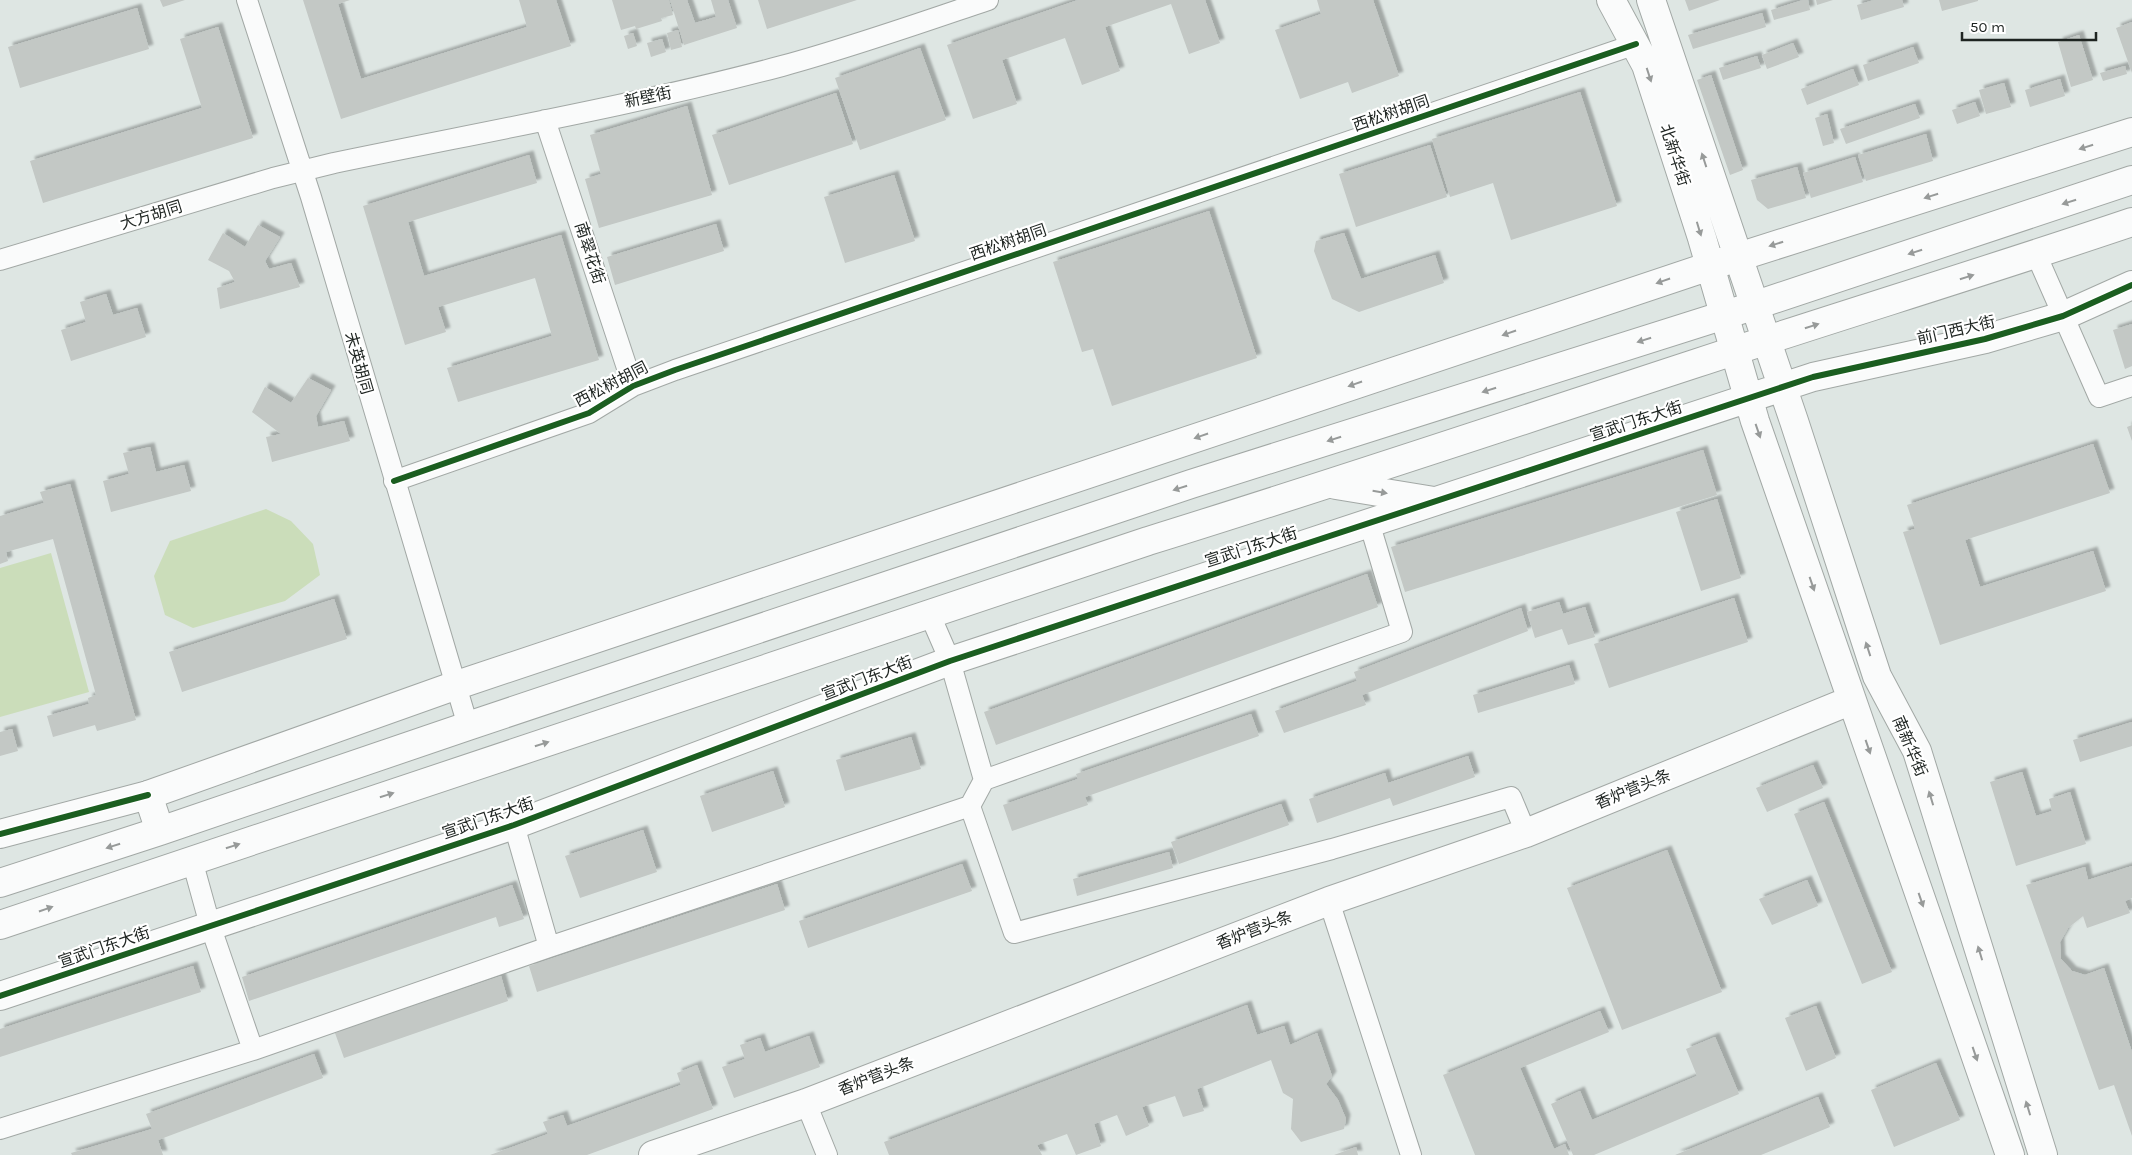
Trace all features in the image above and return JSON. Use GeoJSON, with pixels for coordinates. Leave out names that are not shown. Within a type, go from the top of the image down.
{"type":"FeatureCollection","features":[{"type":"Feature","properties":{"kind":"street","name":"未英胡同"},"geometry":{"type":"LineString","coordinates":[[247,0],[302,171],[454,686],[468,726]]}},
{"type":"Feature","properties":{"kind":"street","name":"新壁街"},"geometry":{"type":"LineString","coordinates":[[302,171],[706,85],[782,66],[855,44],[988,0]]}},
{"type":"Feature","properties":{"kind":"street","name":"北新华街"},"geometry":{"type":"LineString","coordinates":[[1612,0],[1646,65],[1710,266],[1734,350]]}},
{"type":"Feature","properties":{"kind":"street","name":"北新华街"},"geometry":{"type":"LineString","coordinates":[[1650,0],[1664,34],[1736,257],[1766,341]]}},
{"type":"Feature","properties":{"kind":"street","name":"西松树胡同"},"geometry":{"type":"LineString","coordinates":[[394,480],[589,413],[633,386],[722,354],[1636,44]]}},
{"type":"Feature","properties":{"kind":"street","name":"南翠花街"},"geometry":{"type":"LineString","coordinates":[[545,120],[633,386]]}},
{"type":"Feature","properties":{"kind":"street"},"geometry":{"type":"LineString","coordinates":[[0,834],[148,795],[454,686],[1736,257],[2132,132]]}},
{"type":"Feature","properties":{"kind":"street","name":"大方胡同"},"geometry":{"type":"LineString","coordinates":[[0,260],[302,171]]}},
{"type":"Feature","properties":{"kind":"street"},"geometry":{"type":"LineString","coordinates":[[0,883],[160,831],[1191,484],[1753,306],[2132,180]]}},
{"type":"Feature","properties":{"kind":"street"},"geometry":{"type":"LineString","coordinates":[[0,925],[1148,541],[1332,484],[1734,350],[2132,222]]}},
{"type":"Feature","properties":{"kind":"street"},"geometry":{"type":"LineString","coordinates":[[2036,254],[2099,397],[2132,386]]}},
{"type":"Feature","properties":{"kind":"street","name":"前门西大街"},"geometry":{"type":"LineString","coordinates":[[1748,399],[1813,377],[1985,339],[2063,316],[2132,285]]}},
{"type":"Feature","properties":{"kind":"street","name":"南新华街"},"geometry":{"type":"LineString","coordinates":[[1766,341],[1877,676],[1917,751],[2042,1155]]}},
{"type":"Feature","properties":{"kind":"street"},"geometry":{"type":"LineString","coordinates":[[1734,350],[1748,399],[2010,1155]]}},
{"type":"Feature","properties":{"kind":"street","name":"宣武门东大街"},"geometry":{"type":"LineString","coordinates":[[0,996],[514,825],[950,661],[1748,399]]}},
{"type":"Feature","properties":{"kind":"street"},"geometry":{"type":"LineString","coordinates":[[1332,484],[1434,501]]}},
{"type":"Feature","properties":{"kind":"street"},"geometry":{"type":"LineString","coordinates":[[0,1129],[253,1050],[549,947],[970,806],[984,780],[1402,632],[1369,522]]}},
{"type":"Feature","properties":{"kind":"street"},"geometry":{"type":"LineString","coordinates":[[930,615],[950,661],[984,780]]}},
{"type":"Feature","properties":{"kind":"street","name":"香炉营头条"},"geometry":{"type":"LineString","coordinates":[[653,1155],[806,1103],[1330,900],[1526,833],[1852,700]]}},
{"type":"Feature","properties":{"kind":"street"},"geometry":{"type":"LineString","coordinates":[[148,795],[160,831]]}},
{"type":"Feature","properties":{"kind":"street"},"geometry":{"type":"LineString","coordinates":[[970,806],[1014,934],[1332,849],[1511,797],[1526,833]]}},
{"type":"Feature","properties":{"kind":"street"},"geometry":{"type":"LineString","coordinates":[[514,825],[549,947]]}},
{"type":"Feature","properties":{"kind":"street"},"geometry":{"type":"LineString","coordinates":[[192,860],[210,925],[253,1050]]}},
{"type":"Feature","properties":{"kind":"street"},"geometry":{"type":"LineString","coordinates":[[1330,900],[1411,1155]]}},
{"type":"Feature","properties":{"kind":"street"},"geometry":{"type":"LineString","coordinates":[[806,1103],[827,1155]]}},
{"type":"Feature","properties":{"kind":"green space"},"geometry":{"type":"Polygon","coordinates":[[[266,509],[291,521],[313,544],[320,575],[285,601],[193,628],[165,615],[154,576],[170,541],[266,509]]]}},
{"type":"Feature","properties":{"kind":"green space"},"geometry":{"type":"Polygon","coordinates":[[[51,553],[89,692],[0,717],[0,568],[51,553]]]}},
{"type":"Feature","properties":{"kind":"building"},"geometry":{"type":"Polygon","coordinates":[[[160,0],[185,0],[163,7],[160,0]]]}},
{"type":"Feature","properties":{"kind":"building"},"geometry":{"type":"Polygon","coordinates":[[[303,0],[350,0],[338,4],[361,79],[527,27],[519,0],[556,0],[571,46],[341,119],[303,0]]]}},
{"type":"Feature","properties":{"kind":"building"},"geometry":{"type":"Polygon","coordinates":[[[612,0],[669,0],[673,15],[661,18],[662,21],[636,29],[635,26],[621,30],[612,0]]]}},
{"type":"Feature","properties":{"kind":"building"},"geometry":{"type":"Polygon","coordinates":[[[670,0],[687,0],[695,23],[716,17],[711,0],[728,0],[737,28],[684,45],[670,0]]]}},
{"type":"Feature","properties":{"kind":"building"},"geometry":{"type":"Polygon","coordinates":[[[758,0],[857,0],[767,29],[758,0]]]}},
{"type":"Feature","properties":{"kind":"building"},"geometry":{"type":"Polygon","coordinates":[[[1078,0],[1205,0],[1220,43],[1189,54],[1171,4],[1105,27],[1120,71],[1082,85],[1065,38],[1002,60],[1017,104],[973,119],[947,45],[1078,0]]]}},
{"type":"Feature","properties":{"kind":"building"},"geometry":{"type":"Polygon","coordinates":[[[1317,0],[1373,0],[1399,76],[1352,93],[1348,82],[1300,99],[1275,30],[1321,14],[1317,0]]]}},
{"type":"Feature","properties":{"kind":"building"},"geometry":{"type":"Polygon","coordinates":[[[1685,0],[1720,0],[1689,11],[1685,0]]]}},
{"type":"Feature","properties":{"kind":"building"},"geometry":{"type":"Polygon","coordinates":[[[1808,0],[1810,10],[1774,20],[1771,10],[1808,0]]]}},
{"type":"Feature","properties":{"kind":"building"},"geometry":{"type":"Polygon","coordinates":[[[1816,0],[1833,0],[1817,5],[1816,0]]]}},
{"type":"Feature","properties":{"kind":"building"},"geometry":{"type":"Polygon","coordinates":[[[1874,0],[1902,0],[1904,7],[1861,20],[1857,5],[1874,0]]]}},
{"type":"Feature","properties":{"kind":"building"},"geometry":{"type":"Polygon","coordinates":[[[1939,0],[1978,0],[1978,1],[1942,11],[1939,0]]]}},
{"type":"Feature","properties":{"kind":"building"},"geometry":{"type":"Polygon","coordinates":[[[137,8],[149,49],[20,88],[8,47],[137,8]]]}},
{"type":"Feature","properties":{"kind":"building"},"geometry":{"type":"Polygon","coordinates":[[[1762,13],[1766,27],[1693,49],[1688,35],[1762,13]]]}},
{"type":"Feature","properties":{"kind":"building"},"geometry":{"type":"Polygon","coordinates":[[[2132,22],[2132,73],[2116,28],[2132,22]]]}},
{"type":"Feature","properties":{"kind":"building"},"geometry":{"type":"Polygon","coordinates":[[[218,27],[253,138],[43,203],[30,161],[202,108],[180,39],[218,27]]]}},
{"type":"Feature","properties":{"kind":"building"},"geometry":{"type":"Polygon","coordinates":[[[678,30],[682,47],[671,50],[667,33],[678,30]]]}},
{"type":"Feature","properties":{"kind":"building"},"geometry":{"type":"Polygon","coordinates":[[[633,33],[637,46],[628,49],[624,36],[633,33]]]}},
{"type":"Feature","properties":{"kind":"building"},"geometry":{"type":"Polygon","coordinates":[[[2079,35],[2093,80],[2071,87],[2058,42],[2079,35]]]}},
{"type":"Feature","properties":{"kind":"building"},"geometry":{"type":"Polygon","coordinates":[[[662,39],[666,52],[651,57],[647,43],[662,39]]]}},
{"type":"Feature","properties":{"kind":"building"},"geometry":{"type":"Polygon","coordinates":[[[1793,43],[1799,57],[1767,69],[1762,55],[1793,43]]]}},
{"type":"Feature","properties":{"kind":"building"},"geometry":{"type":"Polygon","coordinates":[[[1913,47],[1919,63],[1868,81],[1863,65],[1913,47]]]}},
{"type":"Feature","properties":{"kind":"building"},"geometry":{"type":"Polygon","coordinates":[[[920,48],[946,120],[860,150],[835,78],[920,48]]]}},
{"type":"Feature","properties":{"kind":"building"},"geometry":{"type":"Polygon","coordinates":[[[1757,56],[1761,68],[1723,80],[1719,68],[1757,56]]]}},
{"type":"Feature","properties":{"kind":"building"},"geometry":{"type":"Polygon","coordinates":[[[2125,66],[2127,74],[2103,81],[2100,73],[2125,66]]]}},
{"type":"Feature","properties":{"kind":"building"},"geometry":{"type":"Polygon","coordinates":[[[1853,69],[1859,85],[1807,105],[1801,89],[1853,69]]]}},
{"type":"Feature","properties":{"kind":"building"},"geometry":{"type":"Polygon","coordinates":[[[1711,75],[1743,170],[1730,175],[1697,80],[1711,75]]]}},
{"type":"Feature","properties":{"kind":"building"},"geometry":{"type":"Polygon","coordinates":[[[2060,79],[2065,96],[2030,107],[2025,90],[2060,79]]]}},
{"type":"Feature","properties":{"kind":"building"},"geometry":{"type":"Polygon","coordinates":[[[2004,83],[2011,107],[1986,114],[1979,90],[2004,83]]]}},
{"type":"Feature","properties":{"kind":"building"},"geometry":{"type":"Polygon","coordinates":[[[1580,92],[1617,206],[1511,240],[1493,183],[1450,197],[1432,139],[1580,92]]]}},
{"type":"Feature","properties":{"kind":"building"},"geometry":{"type":"Polygon","coordinates":[[[836,93],[853,144],[729,185],[712,135],[836,93]]]}},
{"type":"Feature","properties":{"kind":"building"},"geometry":{"type":"Polygon","coordinates":[[[1975,102],[1980,116],[1957,124],[1952,110],[1975,102]]]}},
{"type":"Feature","properties":{"kind":"building"},"geometry":{"type":"Polygon","coordinates":[[[1915,104],[1920,118],[1846,144],[1840,129],[1915,104]]]}},
{"type":"Feature","properties":{"kind":"building"},"geometry":{"type":"Polygon","coordinates":[[[687,106],[712,195],[599,228],[585,179],[601,174],[590,135],[687,106]]]}},
{"type":"Feature","properties":{"kind":"building"},"geometry":{"type":"Polygon","coordinates":[[[1827,114],[1834,143],[1823,146],[1815,118],[1827,114]]]}},
{"type":"Feature","properties":{"kind":"building"},"geometry":{"type":"Polygon","coordinates":[[[1926,134],[1933,161],[1866,181],[1858,155],[1926,134]]]}},
{"type":"Feature","properties":{"kind":"building"},"geometry":{"type":"Polygon","coordinates":[[[1430,145],[1447,197],[1356,227],[1339,174],[1430,145]]]}},
{"type":"Feature","properties":{"kind":"building"},"geometry":{"type":"Polygon","coordinates":[[[529,155],[537,183],[408,222],[424,276],[561,235],[599,360],[458,402],[447,368],[552,336],[535,278],[438,307],[446,332],[405,345],[363,206],[529,155]]]}},
{"type":"Feature","properties":{"kind":"building"},"geometry":{"type":"Polygon","coordinates":[[[1855,157],[1863,182],[1811,198],[1803,173],[1855,157]]]}},
{"type":"Feature","properties":{"kind":"building"},"geometry":{"type":"Polygon","coordinates":[[[1797,167],[1806,198],[1768,209],[1757,200],[1751,180],[1797,167]]]}},
{"type":"Feature","properties":{"kind":"building"},"geometry":{"type":"Polygon","coordinates":[[[894,175],[915,241],[845,263],[824,197],[894,175]]]}},
{"type":"Feature","properties":{"kind":"building"},"geometry":{"type":"Polygon","coordinates":[[[1209,211],[1257,358],[1112,406],[1093,349],[1082,352],[1053,262],[1209,211]]]}},
{"type":"Feature","properties":{"kind":"building"},"geometry":{"type":"Polygon","coordinates":[[[716,224],[724,251],[615,285],[607,257],[716,224]]]}},
{"type":"Feature","properties":{"kind":"building"},"geometry":{"type":"Polygon","coordinates":[[[258,225],[280,237],[265,261],[269,269],[291,263],[300,287],[220,309],[217,288],[235,282],[229,271],[208,260],[223,233],[245,247],[258,225]]]}},
{"type":"Feature","properties":{"kind":"building"},"geometry":{"type":"Polygon","coordinates":[[[1344,233],[1361,279],[1435,255],[1444,283],[1359,312],[1332,299],[1314,251],[1316,241],[1344,233]]]}},
{"type":"Feature","properties":{"kind":"building"},"geometry":{"type":"Polygon","coordinates":[[[106,294],[113,315],[137,308],[146,337],[71,361],[61,330],[86,322],[80,302],[106,294]]]}},
{"type":"Feature","properties":{"kind":"building"},"geometry":{"type":"Polygon","coordinates":[[[2132,324],[2132,366],[2125,369],[2113,330],[2132,324]]]}},
{"type":"Feature","properties":{"kind":"building"},"geometry":{"type":"Polygon","coordinates":[[[308,378],[331,390],[316,416],[318,427],[344,421],[350,441],[272,462],[266,437],[281,434],[252,412],[265,387],[291,403],[308,378]]]}},
{"type":"Feature","properties":{"kind":"building"},"geometry":{"type":"Polygon","coordinates":[[[2132,425],[2132,441],[2127,427],[2132,425]]]}},
{"type":"Feature","properties":{"kind":"building"},"geometry":{"type":"Polygon","coordinates":[[[2093,444],[2110,493],[1965,540],[1980,587],[2093,551],[2106,591],[1940,645],[1903,532],[1915,529],[1907,505],[2093,444]]]}},
{"type":"Feature","properties":{"kind":"building"},"geometry":{"type":"Polygon","coordinates":[[[150,447],[156,472],[184,465],[191,491],[111,512],[103,481],[129,474],[123,453],[150,447]]]}},
{"type":"Feature","properties":{"kind":"building"},"geometry":{"type":"Polygon","coordinates":[[[1703,450],[1717,495],[1405,592],[1391,547],[1703,450]]]}},
{"type":"Feature","properties":{"kind":"building"},"geometry":{"type":"Polygon","coordinates":[[[70,484],[136,720],[97,731],[95,725],[53,737],[47,716],[89,704],[88,698],[96,695],[53,539],[6,552],[8,561],[0,564],[0,516],[44,503],[40,492],[70,484]]]}},
{"type":"Feature","properties":{"kind":"building"},"geometry":{"type":"Polygon","coordinates":[[[1717,499],[1741,578],[1701,591],[1676,512],[1717,499]]]}},
{"type":"Feature","properties":{"kind":"building"},"geometry":{"type":"Polygon","coordinates":[[[1367,574],[1378,607],[996,745],[984,712],[1367,574]]]}},
{"type":"Feature","properties":{"kind":"building"},"geometry":{"type":"Polygon","coordinates":[[[1734,598],[1748,642],[1609,688],[1594,644],[1734,598]]]}},
{"type":"Feature","properties":{"kind":"building"},"geometry":{"type":"Polygon","coordinates":[[[334,599],[347,639],[182,692],[169,652],[334,599]]]}},
{"type":"Feature","properties":{"kind":"building"},"geometry":{"type":"Polygon","coordinates":[[[1559,602],[1563,614],[1585,607],[1595,637],[1568,645],[1562,629],[1535,638],[1527,612],[1559,602]]]}},
{"type":"Feature","properties":{"kind":"building"},"geometry":{"type":"Polygon","coordinates":[[[1521,608],[1528,631],[1362,695],[1366,705],[1284,733],[1275,711],[1357,681],[1354,672],[1521,608]]]}},
{"type":"Feature","properties":{"kind":"building"},"geometry":{"type":"Polygon","coordinates":[[[1569,665],[1575,684],[1478,713],[1473,695],[1569,665]]]}},
{"type":"Feature","properties":{"kind":"building"},"geometry":{"type":"Polygon","coordinates":[[[1251,714],[1259,736],[1085,797],[1088,805],[1012,831],[1003,805],[1078,779],[1076,774],[1251,714]]]}},
{"type":"Feature","properties":{"kind":"building"},"geometry":{"type":"Polygon","coordinates":[[[2132,722],[2132,746],[2080,762],[2073,740],[2132,722]]]}},
{"type":"Feature","properties":{"kind":"building"},"geometry":{"type":"Polygon","coordinates":[[[12,729],[18,751],[0,756],[0,732],[12,729]]]}},
{"type":"Feature","properties":{"kind":"building"},"geometry":{"type":"Polygon","coordinates":[[[911,737],[921,769],[845,791],[836,760],[911,737]]]}},
{"type":"Feature","properties":{"kind":"building"},"geometry":{"type":"Polygon","coordinates":[[[1468,756],[1475,777],[1393,806],[1390,798],[1317,823],[1309,799],[1385,773],[1388,783],[1468,756]]]}},
{"type":"Feature","properties":{"kind":"building"},"geometry":{"type":"Polygon","coordinates":[[[1813,765],[1823,788],[1767,812],[1756,788],[1813,765]]]}},
{"type":"Feature","properties":{"kind":"building"},"geometry":{"type":"Polygon","coordinates":[[[773,771],[785,807],[712,832],[700,796],[773,771]]]}},
{"type":"Feature","properties":{"kind":"building"},"geometry":{"type":"Polygon","coordinates":[[[2022,772],[2036,816],[2052,811],[2049,799],[2070,792],[2086,844],[2016,866],[1990,782],[2022,772]]]}},
{"type":"Feature","properties":{"kind":"building"},"geometry":{"type":"Polygon","coordinates":[[[1824,802],[1892,972],[1862,984],[1794,814],[1824,802]]]}},
{"type":"Feature","properties":{"kind":"building"},"geometry":{"type":"Polygon","coordinates":[[[1281,804],[1289,825],[1179,864],[1171,842],[1281,804]]]}},
{"type":"Feature","properties":{"kind":"building"},"geometry":{"type":"Polygon","coordinates":[[[643,830],[657,872],[580,898],[565,856],[643,830]]]}},
{"type":"Feature","properties":{"kind":"building"},"geometry":{"type":"Polygon","coordinates":[[[1667,850],[1722,992],[1622,1030],[1567,888],[1667,850]]]}},
{"type":"Feature","properties":{"kind":"building"},"geometry":{"type":"Polygon","coordinates":[[[1169,852],[1173,868],[1077,896],[1073,879],[1169,852]]]}},
{"type":"Feature","properties":{"kind":"building"},"geometry":{"type":"Polygon","coordinates":[[[962,864],[972,891],[808,948],[799,921],[962,864]]]}},
{"type":"Feature","properties":{"kind":"building"},"geometry":{"type":"Polygon","coordinates":[[[2132,866],[2132,898],[2125,901],[2130,913],[2087,928],[2083,916],[2068,928],[2060,942],[2061,959],[2072,971],[2085,975],[2104,968],[2132,1052],[2132,1136],[2114,1085],[2099,1090],[2026,885],[2085,867],[2088,880],[2132,866]]]}},
{"type":"Feature","properties":{"kind":"building"},"geometry":{"type":"Polygon","coordinates":[[[1807,880],[1818,906],[1772,925],[1759,899],[1807,880]]]}},
{"type":"Feature","properties":{"kind":"building"},"geometry":{"type":"Polygon","coordinates":[[[777,884],[785,910],[537,992],[529,966],[777,884]]]}},
{"type":"Feature","properties":{"kind":"building"},"geometry":{"type":"Polygon","coordinates":[[[512,885],[524,919],[499,927],[496,917],[249,1001],[242,977],[512,885]]]}},
{"type":"Feature","properties":{"kind":"building"},"geometry":{"type":"Polygon","coordinates":[[[193,966],[201,992],[0,1057],[0,1029],[193,966]]]}},
{"type":"Feature","properties":{"kind":"building"},"geometry":{"type":"Polygon","coordinates":[[[501,976],[508,1001],[344,1058],[335,1033],[501,976]]]}},
{"type":"Feature","properties":{"kind":"building"},"geometry":{"type":"Polygon","coordinates":[[[1247,1005],[1257,1035],[1284,1026],[1290,1045],[1317,1033],[1332,1076],[1326,1084],[1338,1100],[1346,1119],[1344,1129],[1301,1142],[1291,1129],[1293,1099],[1283,1093],[1271,1060],[1197,1089],[1204,1111],[1183,1117],[1175,1096],[1142,1107],[1149,1126],[1126,1136],[1117,1115],[1094,1124],[1101,1146],[1076,1155],[1067,1134],[1037,1145],[1042,1155],[889,1155],[884,1142],[1247,1005]]]}},
{"type":"Feature","properties":{"kind":"building"},"geometry":{"type":"Polygon","coordinates":[[[1816,1006],[1836,1058],[1806,1071],[1785,1018],[1816,1006]]]}},
{"type":"Feature","properties":{"kind":"building"},"geometry":{"type":"Polygon","coordinates":[[[1600,1011],[1609,1032],[1520,1068],[1554,1149],[1565,1144],[1569,1155],[1475,1155],[1443,1075],[1600,1011]]]}},
{"type":"Feature","properties":{"kind":"building"},"geometry":{"type":"Polygon","coordinates":[[[809,1036],[820,1067],[734,1098],[722,1067],[745,1059],[740,1045],[760,1038],[765,1052],[809,1036]]]}},
{"type":"Feature","properties":{"kind":"building"},"geometry":{"type":"Polygon","coordinates":[[[1715,1037],[1739,1094],[1594,1155],[1573,1155],[1551,1104],[1580,1091],[1592,1120],[1697,1076],[1686,1049],[1715,1037]]]}},
{"type":"Feature","properties":{"kind":"building"},"geometry":{"type":"Polygon","coordinates":[[[314,1054],[323,1078],[158,1140],[163,1155],[72,1155],[71,1153],[152,1129],[146,1114],[314,1054]]]}},
{"type":"Feature","properties":{"kind":"building"},"geometry":{"type":"Polygon","coordinates":[[[1936,1063],[1960,1120],[1894,1147],[1871,1090],[1936,1063]]]}},
{"type":"Feature","properties":{"kind":"building"},"geometry":{"type":"Polygon","coordinates":[[[697,1065],[713,1109],[587,1155],[490,1155],[548,1134],[543,1122],[563,1115],[567,1126],[681,1085],[677,1073],[697,1065]]]}},
{"type":"Feature","properties":{"kind":"building"},"geometry":{"type":"Polygon","coordinates":[[[1818,1097],[1830,1127],[1761,1155],[1675,1155],[1818,1097]]]}},
{"type":"Feature","properties":{"kind":"building"},"geometry":{"type":"Polygon","coordinates":[[[1356,1147],[1358,1155],[1334,1155],[1356,1147]]]}},
{"type":"Feature","properties":{"kind":"cycle path"},"geometry":{"type":"LineString","coordinates":[[394,481],[589,413],[633,386],[675,370],[1636,44]]}},
{"type":"Feature","properties":{"kind":"cycle path"},"geometry":{"type":"LineString","coordinates":[[0,996],[514,825],[950,661],[1813,377],[1985,339],[2063,316],[2132,285]]}},
{"type":"Feature","properties":{"kind":"cycle path"},"geometry":{"type":"LineString","coordinates":[[0,834],[148,795]]}}]}
